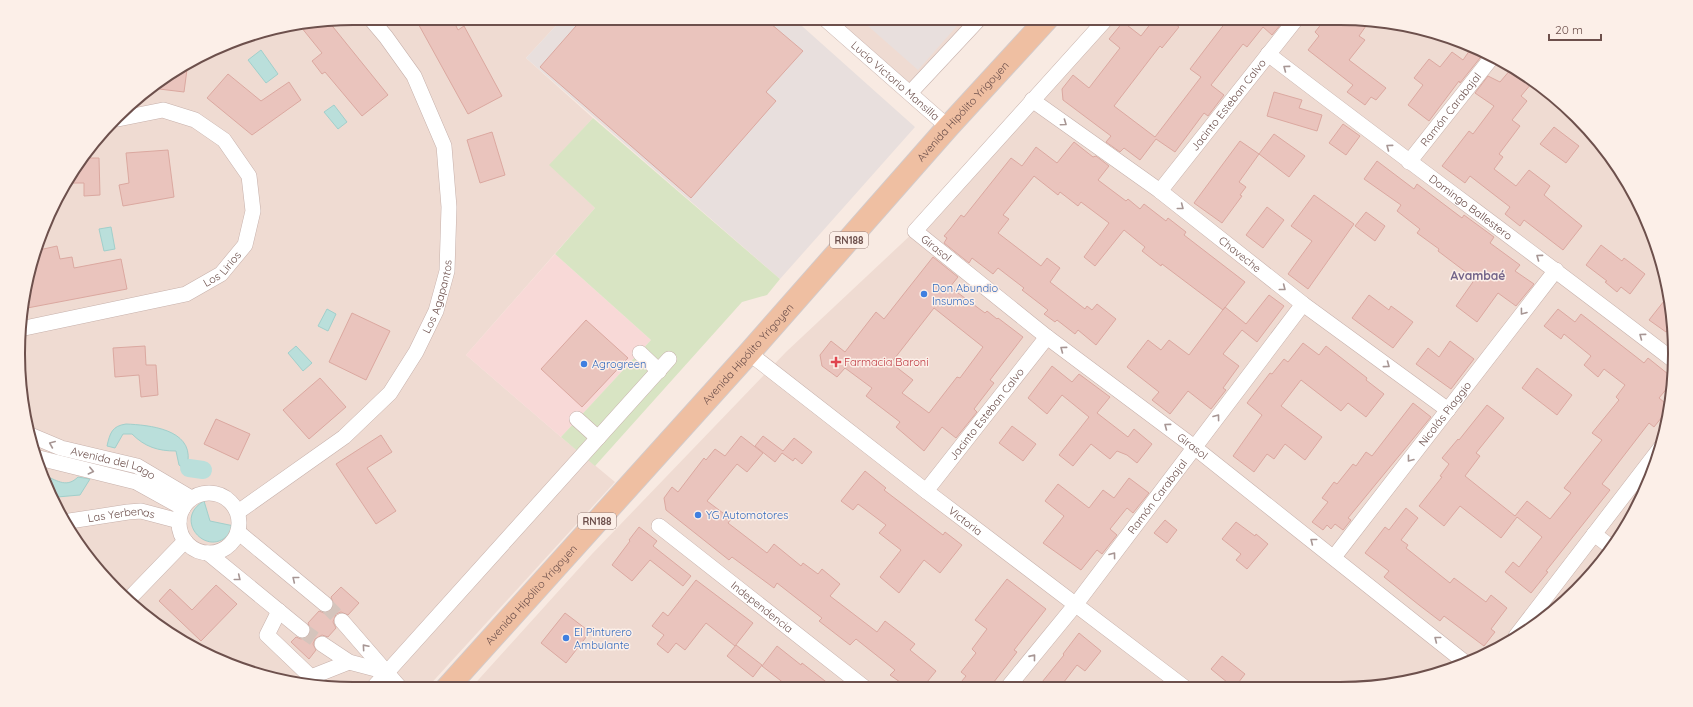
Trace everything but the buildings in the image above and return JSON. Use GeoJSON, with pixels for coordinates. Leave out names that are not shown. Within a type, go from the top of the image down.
{"type":"FeatureCollection","features":[{"type":"Feature","properties":{"kind":"main road","name":"Avenida Hipólito Yrigoyen"},"geometry":{"type":"LineString","coordinates":[[452,682],[749,353],[948,127],[1042,25]]}},
{"type":"Feature","properties":{"kind":"street","name":"Los Agapantos"},"geometry":{"type":"LineString","coordinates":[[238,512],[344,437],[390,393],[416,352],[436,311],[447,271],[449,207],[444,146],[414,76],[376,25]]}},
{"type":"Feature","properties":{"kind":"street","name":"Lucio Victorio Mansilla"},"geometry":{"type":"LineString","coordinates":[[832,25],[948,127]]}},
{"type":"Feature","properties":{"kind":"street"},"geometry":{"type":"LineString","coordinates":[[910,93],[973,25]]}},
{"type":"Feature","properties":{"kind":"street"},"geometry":{"type":"LineString","coordinates":[[1032,100],[1100,25]]}},
{"type":"Feature","properties":{"kind":"street","name":"Jacinto Esteban Calvo"},"geometry":{"type":"LineString","coordinates":[[1160,191],[1291,25]]}},
{"type":"Feature","properties":{"kind":"street","name":"Domingo Ballestero"},"geometry":{"type":"LineString","coordinates":[[1268,54],[1409,162],[1556,270],[1668,356]]}},
{"type":"Feature","properties":{"kind":"street","name":"Ramón Carabajal"},"geometry":{"type":"LineString","coordinates":[[1409,162],[1489,61]]}},
{"type":"Feature","properties":{"kind":"street","name":"Chaveche"},"geometry":{"type":"LineString","coordinates":[[1032,100],[1160,191],[1303,304],[1448,410]]}},
{"type":"Feature","properties":{"kind":"street","name":"Girasol"},"geometry":{"type":"LineString","coordinates":[[1032,100],[915,231],[1047,337],[1194,447],[1461,659]]}},
{"type":"Feature","properties":{"kind":"street","name":"Los Lirios"},"geometry":{"type":"LineString","coordinates":[[26,328],[186,294],[222,274],[245,245],[253,211],[249,176],[224,140],[195,120],[163,110],[125,118]]}},
{"type":"Feature","properties":{"kind":"street","name":"Nicolás Piaggio"},"geometry":{"type":"LineString","coordinates":[[1334,557],[1556,270]]}},
{"type":"Feature","properties":{"kind":"street","name":"Ramón Carabajal"},"geometry":{"type":"LineString","coordinates":[[1012,682],[1076,604],[1303,304]]}},
{"type":"Feature","properties":{"kind":"street","name":"Jacinto Esteban Calvo"},"geometry":{"type":"LineString","coordinates":[[926,491],[1047,337]]}},
{"type":"Feature","properties":{"kind":"street"},"geometry":{"type":"LineString","coordinates":[[640,352],[659,371]]}},
{"type":"Feature","properties":{"kind":"street","name":"Victoria"},"geometry":{"type":"LineString","coordinates":[[749,353],[926,491],[1177,682]]}},
{"type":"Feature","properties":{"kind":"street"},"geometry":{"type":"LineString","coordinates":[[378,682],[669,359]]}},
{"type":"Feature","properties":{"kind":"street"},"geometry":{"type":"LineString","coordinates":[[578,420],[598,438]]}},
{"type":"Feature","properties":{"kind":"street","name":"Avenida del Lago"},"geometry":{"type":"LineString","coordinates":[[36,437],[61,448],[137,466],[184,509]]}},
{"type":"Feature","properties":{"kind":"street","name":"Avenida del Lago"},"geometry":{"type":"LineString","coordinates":[[42,459],[136,482],[184,509]]}},
{"type":"Feature","properties":{"kind":"street"},"geometry":{"type":"LineString","coordinates":[[1524,625],[1651,459]]}},
{"type":"Feature","properties":{"kind":"street"},"geometry":{"type":"LineString","coordinates":[[204,493],[218,494],[226,498],[233,504],[238,512],[240,522],[238,532],[230,545],[216,552],[208,553],[199,552],[184,541],[179,528],[184,509],[204,493]]}},
{"type":"Feature","properties":{"kind":"street","name":"Las Yerbenas"},"geometry":{"type":"LineString","coordinates":[[71,521],[128,512],[184,509]]}},
{"type":"Feature","properties":{"kind":"street","name":"Independencia"},"geometry":{"type":"LineString","coordinates":[[659,526],[857,682]]}},
{"type":"Feature","properties":{"kind":"street"},"geometry":{"type":"LineString","coordinates":[[238,532],[325,604]]}},
{"type":"Feature","properties":{"kind":"street"},"geometry":{"type":"LineString","coordinates":[[1594,534],[1607,544]]}},
{"type":"Feature","properties":{"kind":"street"},"geometry":{"type":"LineString","coordinates":[[132,596],[184,541]]}},
{"type":"Feature","properties":{"kind":"street"},"geometry":{"type":"LineString","coordinates":[[208,553],[302,630]]}},
{"type":"Feature","properties":{"kind":"street"},"geometry":{"type":"LineString","coordinates":[[279,611],[267,635],[311,677],[349,662]]}},
{"type":"Feature","properties":{"kind":"street"},"geometry":{"type":"LineString","coordinates":[[342,621],[395,682]]}},
{"type":"Feature","properties":{"kind":"street"},"geometry":{"type":"LineString","coordinates":[[322,644],[349,662],[387,672]]}},
{"type":"Feature","properties":{"kind":"shaded area"},"geometry":{"type":"Polygon","coordinates":[[[557,25],[526,58],[593,118],[550,165],[595,208],[466,355],[615,482],[432,682],[354,682],[289,676],[248,665],[208,648],[171,627],[121,586],[80,536],[59,499],[42,459],[31,418],[28,396],[25,354],[26,332],[31,289],[36,268],[42,248],[59,208],[80,171],[121,121],[171,80],[208,59],[248,42],[289,31],[332,26],[557,25]]]}},
{"type":"Feature","properties":{"kind":"shaded area"},"geometry":{"type":"Polygon","coordinates":[[[557,25],[801,25],[915,127],[780,279],[526,58],[557,25]]]}},
{"type":"Feature","properties":{"kind":"shaded area"},"geometry":{"type":"Polygon","coordinates":[[[832,25],[973,25],[910,93],[832,25]]]}},
{"type":"Feature","properties":{"kind":"shaded area"},"geometry":{"type":"Polygon","coordinates":[[[867,25],[958,25],[918,70],[867,25]]]}},
{"type":"Feature","properties":{"kind":"shaded area"},"geometry":{"type":"Polygon","coordinates":[[[1101,25],[1340,25],[1382,28],[1425,36],[1445,42],[1485,59],[1522,80],[1539,93],[1572,121],[1613,171],[1624,189],[1651,248],[1662,289],[1665,311],[1668,354],[1667,375],[1662,418],[1657,439],[1643,479],[1624,518],[1600,553],[1572,586],[1522,627],[1504,638],[1445,665],[1404,676],[1340,682],[476,682],[592,554],[786,352],[915,231],[1101,25]]]}},
{"type":"Feature","properties":{"kind":"shaded area"},"geometry":{"type":"Polygon","coordinates":[[[555,254],[651,340],[561,437],[466,355],[555,254]]]}},
{"type":"Feature","properties":{"kind":"green space"},"geometry":{"type":"Polygon","coordinates":[[[593,118],[780,279],[767,295],[742,302],[595,466],[561,437],[651,340],[555,254],[595,208],[549,165],[593,118]]]}},
{"type":"Feature","properties":{"kind":"water"},"geometry":{"type":"Polygon","coordinates":[[[261,50],[278,74],[266,83],[248,60],[261,50]]]}},
{"type":"Feature","properties":{"kind":"water"},"geometry":{"type":"Polygon","coordinates":[[[334,105],[347,122],[338,129],[324,112],[334,105]]]}},
{"type":"Feature","properties":{"kind":"water"},"geometry":{"type":"Polygon","coordinates":[[[111,227],[115,249],[104,251],[99,229],[111,227]]]}},
{"type":"Feature","properties":{"kind":"water"},"geometry":{"type":"Polygon","coordinates":[[[327,309],[336,314],[328,331],[318,326],[327,309]]]}},
{"type":"Feature","properties":{"kind":"water"},"geometry":{"type":"Polygon","coordinates":[[[296,346],[312,363],[303,371],[288,353],[296,346]]]}},
{"type":"Feature","properties":{"kind":"water"},"geometry":{"type":"Polygon","coordinates":[[[126,424],[157,428],[176,435],[183,442],[187,450],[188,461],[192,464],[187,471],[179,465],[176,451],[152,447],[142,442],[132,434],[123,434],[115,448],[107,446],[112,431],[118,426],[126,424]]]}},
{"type":"Feature","properties":{"kind":"water"},"geometry":{"type":"Polygon","coordinates":[[[49,477],[66,483],[78,477],[90,479],[80,495],[58,497],[49,477]]]}},
{"type":"Feature","properties":{"kind":"water"},"geometry":{"type":"Polygon","coordinates":[[[204,501],[210,521],[234,526],[226,537],[216,542],[206,541],[198,536],[193,528],[191,519],[194,509],[204,501]]]}},
{"type":"Feature","properties":{"kind":"waterway"},"geometry":{"type":"LineString","coordinates":[[189,468],[203,470]]}},
{"type":"Feature","properties":{"kind":"tunnel"},"geometry":{"type":"LineString","coordinates":[[325,604],[342,621]]}},
{"type":"Feature","properties":{"kind":"tunnel"},"geometry":{"type":"LineString","coordinates":[[302,630],[322,644]]}},
{"type":"Feature","properties":{"kind":"place","name":"Don Abundio Insumos"},"geometry":{"type":"Point","coordinates":[924,294]}},
{"type":"Feature","properties":{"kind":"place","name":"Farmacia Baroni"},"geometry":{"type":"Point","coordinates":[836,362]}},
{"type":"Feature","properties":{"kind":"place","name":"Agrogreen"},"geometry":{"type":"Point","coordinates":[584,364]}},
{"type":"Feature","properties":{"kind":"place","name":"YG Automotores"},"geometry":{"type":"Point","coordinates":[698,515]}},
{"type":"Feature","properties":{"kind":"place","name":"El Pinturero Ambulante"},"geometry":{"type":"Point","coordinates":[566,638]}},
{"type":"Feature","properties":{"kind":"district","name":"Avambaé"},"geometry":{"type":"Point","coordinates":[1478,275]}}]}
